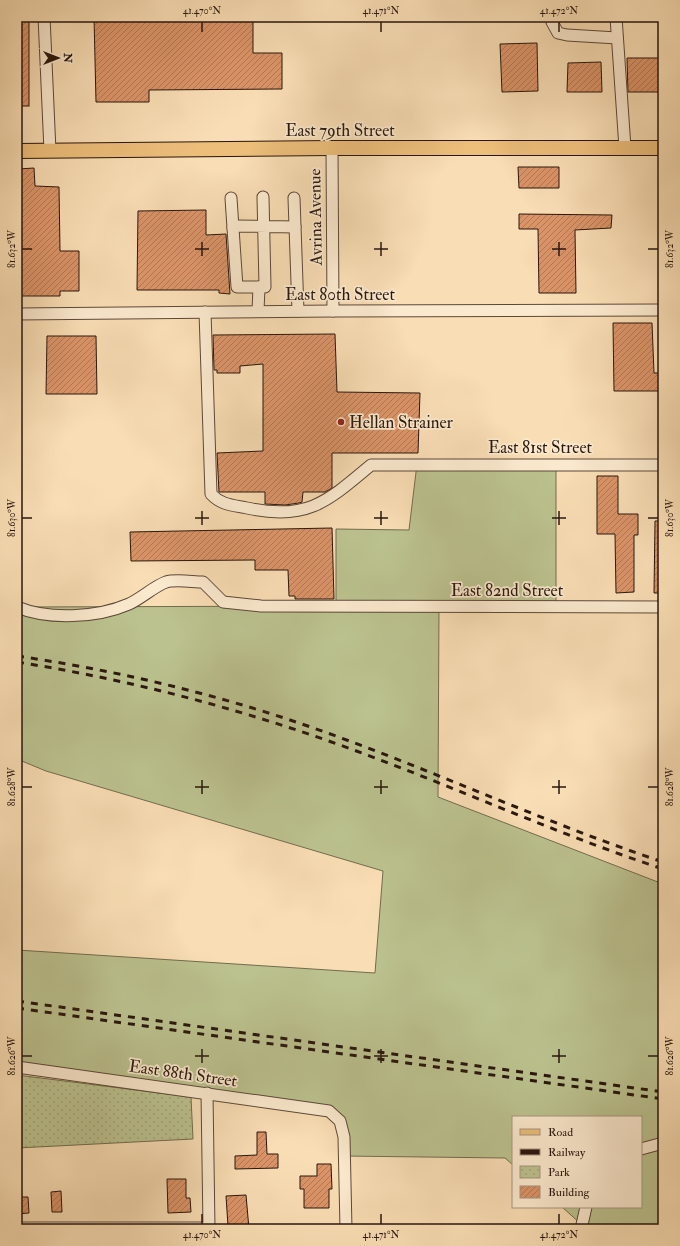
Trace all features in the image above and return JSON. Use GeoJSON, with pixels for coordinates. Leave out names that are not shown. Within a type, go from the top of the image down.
{"type":"FeatureCollection","features":[{"type":"Feature","properties":{"kind":"main road","name":"East 79th Street"},"geometry":{"type":"LineString","coordinates":[[17,151],[332,148],[663,148]]}},
{"type":"Feature","properties":{"kind":"street"},"geometry":{"type":"LineString","coordinates":[[44,17],[50,151]]}},
{"type":"Feature","properties":{"kind":"street"},"geometry":{"type":"LineString","coordinates":[[551,17],[558,33],[617,38]]}},
{"type":"Feature","properties":{"kind":"street"},"geometry":{"type":"LineString","coordinates":[[616,17],[625,148]]}},
{"type":"Feature","properties":{"kind":"street","name":"Avrina Avenue"},"geometry":{"type":"LineString","coordinates":[[332,148],[333,310]]}},
{"type":"Feature","properties":{"kind":"street"},"geometry":{"type":"LineString","coordinates":[[231,198],[236,286],[265,287],[263,196]]}},
{"type":"Feature","properties":{"kind":"street"},"geometry":{"type":"LineString","coordinates":[[294,198],[298,311]]}},
{"type":"Feature","properties":{"kind":"street"},"geometry":{"type":"LineString","coordinates":[[233,228],[235,226],[295,227]]}},
{"type":"Feature","properties":{"kind":"street"},"geometry":{"type":"LineString","coordinates":[[258,311],[259,287]]}},
{"type":"Feature","properties":{"kind":"street","name":"East 80th Street"},"geometry":{"type":"LineString","coordinates":[[17,314],[333,310],[663,310]]}},
{"type":"Feature","properties":{"kind":"street","name":"East 81st Street"},"geometry":{"type":"LineString","coordinates":[[205,312],[211,494],[218,502],[261,511],[288,512],[315,507],[337,494],[371,465],[663,465]]}},
{"type":"Feature","properties":{"kind":"street","name":"East 82nd Street"},"geometry":{"type":"LineString","coordinates":[[17,607],[33,613],[74,615],[99,612],[128,604],[167,582],[203,582],[223,602],[262,606],[663,607]]}},
{"type":"Feature","properties":{"kind":"street","name":"East 88th Street"},"geometry":{"type":"LineString","coordinates":[[17,1067],[329,1111],[340,1121],[344,1137],[346,1229]]}},
{"type":"Feature","properties":{"kind":"street"},"geometry":{"type":"LineString","coordinates":[[17,1228],[209,1228],[207,1093]]}},
{"type":"Feature","properties":{"kind":"street"},"geometry":{"type":"LineString","coordinates":[[642,1149],[663,1143]]}},
{"type":"Feature","properties":{"kind":"street"},"geometry":{"type":"LineString","coordinates":[[581,1229],[586,1208]]}},
{"type":"Feature","properties":{"kind":"green space"},"geometry":{"type":"Polygon","coordinates":[[[417,464],[556,464],[556,607],[439,607],[438,797],[663,884],[663,1229],[581,1229],[581,1224],[563,1208],[642,1208],[642,1116],[512,1116],[512,1164],[505,1158],[344,1156],[344,1137],[329,1111],[17,1067],[17,950],[375,973],[383,871],[46,771],[17,759],[17,607],[336,606],[336,529],[409,530],[417,464]]]}},
{"type":"Feature","properties":{"kind":"green space"},"geometry":{"type":"Polygon","coordinates":[[[17,1075],[191,1097],[193,1139],[17,1148],[17,1075]]]}},
{"type":"Feature","properties":{"kind":"building"},"geometry":{"type":"Polygon","coordinates":[[[17,17],[29,17],[29,106],[17,106],[17,17]]]}},
{"type":"Feature","properties":{"kind":"building"},"geometry":{"type":"Polygon","coordinates":[[[94,17],[253,17],[253,53],[282,53],[282,89],[149,90],[149,102],[96,102],[94,17]]]}},
{"type":"Feature","properties":{"kind":"building"},"geometry":{"type":"Polygon","coordinates":[[[537,43],[538,91],[502,92],[500,44],[537,43]]]}},
{"type":"Feature","properties":{"kind":"building"},"geometry":{"type":"Polygon","coordinates":[[[627,58],[663,58],[663,92],[628,92],[627,58]]]}},
{"type":"Feature","properties":{"kind":"building"},"geometry":{"type":"Polygon","coordinates":[[[601,62],[602,92],[567,92],[568,63],[601,62]]]}},
{"type":"Feature","properties":{"kind":"building"},"geometry":{"type":"Polygon","coordinates":[[[518,167],[559,167],[559,188],[519,188],[518,167]]]}},
{"type":"Feature","properties":{"kind":"building"},"geometry":{"type":"Polygon","coordinates":[[[34,168],[35,186],[59,187],[60,251],[79,251],[79,291],[60,291],[60,296],[17,296],[17,230],[20,230],[18,169],[34,168]]]}},
{"type":"Feature","properties":{"kind":"building"},"geometry":{"type":"Polygon","coordinates":[[[206,210],[206,235],[226,234],[230,294],[219,293],[219,290],[137,290],[138,211],[206,210]]]}},
{"type":"Feature","properties":{"kind":"building"},"geometry":{"type":"Polygon","coordinates":[[[519,214],[612,215],[611,228],[575,230],[576,293],[539,293],[538,229],[519,229],[519,214]]]}},
{"type":"Feature","properties":{"kind":"building"},"geometry":{"type":"Polygon","coordinates":[[[613,323],[652,323],[654,373],[663,373],[663,391],[614,391],[613,323]]]}},
{"type":"Feature","properties":{"kind":"building","name":"Hellan Strainer"},"geometry":{"type":"Polygon","coordinates":[[[335,334],[337,392],[420,393],[418,453],[332,453],[332,488],[325,492],[303,492],[302,502],[299,503],[285,505],[265,504],[265,492],[219,492],[217,453],[263,451],[263,364],[240,366],[240,373],[217,373],[217,370],[214,370],[213,335],[335,334]]]}},
{"type":"Feature","properties":{"kind":"building"},"geometry":{"type":"Polygon","coordinates":[[[47,336],[96,336],[97,394],[46,394],[47,336]]]}},
{"type":"Feature","properties":{"kind":"building"},"geometry":{"type":"Polygon","coordinates":[[[597,476],[618,476],[618,514],[638,514],[638,535],[634,535],[634,592],[616,593],[615,534],[597,534],[597,476]]]}},
{"type":"Feature","properties":{"kind":"building"},"geometry":{"type":"Polygon","coordinates":[[[655,521],[663,521],[663,593],[654,593],[655,521]]]}},
{"type":"Feature","properties":{"kind":"building"},"geometry":{"type":"Polygon","coordinates":[[[332,528],[334,599],[295,599],[295,596],[289,596],[288,570],[255,570],[255,560],[131,561],[130,532],[332,528]]]}},
{"type":"Feature","properties":{"kind":"building"},"geometry":{"type":"Polygon","coordinates":[[[257,1132],[266,1132],[267,1154],[278,1154],[278,1168],[235,1169],[235,1156],[257,1155],[257,1132]]]}},
{"type":"Feature","properties":{"kind":"building"},"geometry":{"type":"Polygon","coordinates":[[[317,1164],[331,1164],[332,1189],[329,1189],[329,1208],[304,1208],[304,1189],[300,1189],[300,1176],[317,1176],[317,1164]]]}},
{"type":"Feature","properties":{"kind":"building"},"geometry":{"type":"Polygon","coordinates":[[[167,1179],[186,1179],[186,1198],[190,1198],[191,1212],[168,1213],[167,1179]]]}},
{"type":"Feature","properties":{"kind":"building"},"geometry":{"type":"Polygon","coordinates":[[[61,1191],[62,1212],[52,1212],[51,1192],[61,1191]]]}},
{"type":"Feature","properties":{"kind":"building"},"geometry":{"type":"Polygon","coordinates":[[[246,1195],[249,1229],[236,1229],[236,1226],[228,1226],[226,1196],[246,1195]]]}},
{"type":"Feature","properties":{"kind":"building"},"geometry":{"type":"Polygon","coordinates":[[[17,1197],[28,1197],[29,1213],[17,1214],[17,1197]]]}},
{"type":"Feature","properties":{"kind":"railway"},"geometry":{"type":"LineString","coordinates":[[17,656],[89,668],[160,683],[230,701],[265,712],[345,739],[572,829],[663,862]]}},
{"type":"Feature","properties":{"kind":"railway"},"geometry":{"type":"LineString","coordinates":[[17,662],[60,669],[144,687],[186,697],[269,721],[351,749],[545,826],[663,869]]}},
{"type":"Feature","properties":{"kind":"railway"},"geometry":{"type":"LineString","coordinates":[[17,1001],[663,1092]]}},
{"type":"Feature","properties":{"kind":"railway"},"geometry":{"type":"LineString","coordinates":[[17,1008],[663,1099]]}},
{"type":"Feature","properties":{"kind":"place","name":"Hellan Strainer"},"geometry":{"type":"Point","coordinates":[341,422]}}]}
